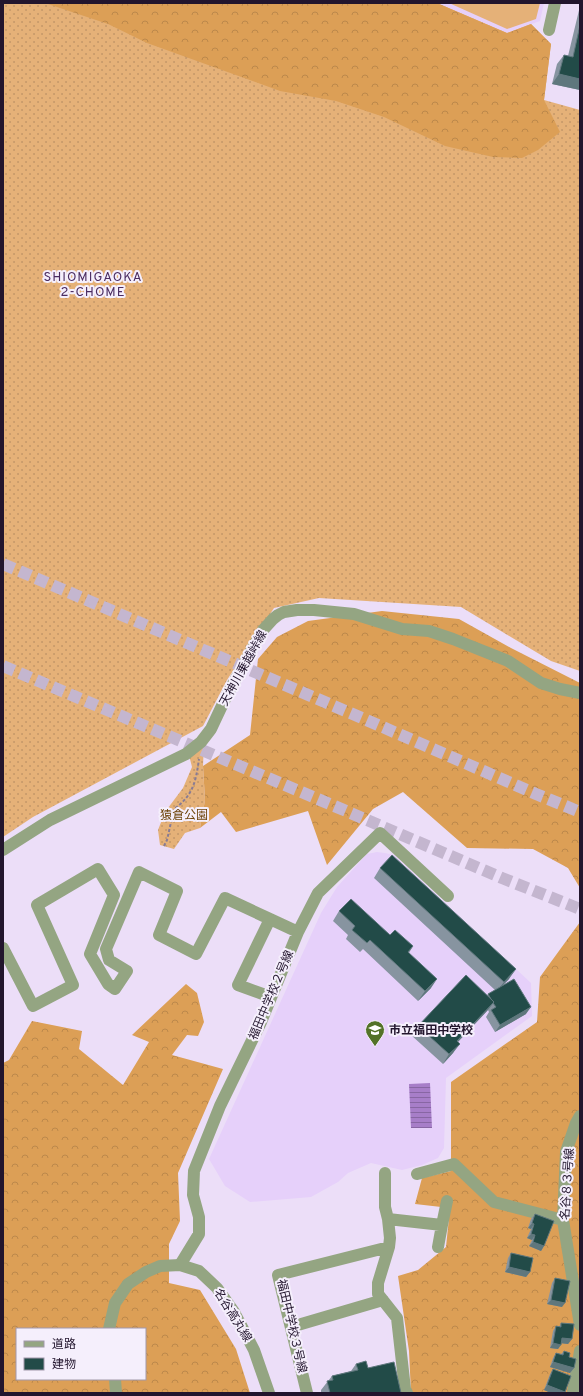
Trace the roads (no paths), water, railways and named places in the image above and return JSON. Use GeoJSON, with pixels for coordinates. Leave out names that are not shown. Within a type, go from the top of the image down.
{"type":"FeatureCollection","features":[{"type":"Feature","properties":{"kind":"street"},"geometry":{"type":"LineString","coordinates":[[549,30],[555,3]]}},
{"type":"Feature","properties":{"kind":"street","name":"天神川乗越峠線"},"geometry":{"type":"LineString","coordinates":[[3,850],[50,820],[186,754],[201,742],[211,729],[227,695],[263,630],[273,619],[284,612],[314,610],[354,614],[402,629],[429,631],[508,660],[541,683],[580,693]]}},
{"type":"Feature","properties":{"kind":"street","name":"福田中学校２号線"},"geometry":{"type":"LineString","coordinates":[[180,1265],[198,1234],[199,1217],[193,1195],[194,1171],[220,1106],[261,1022],[298,932],[318,893],[380,833],[448,896]]}},
{"type":"Feature","properties":{"kind":"street"},"geometry":{"type":"LineString","coordinates":[[3,948],[33,1006],[74,985],[37,905],[98,869],[114,895],[90,954],[108,984],[115,989],[127,971],[109,960],[106,949],[139,872],[177,891],[159,935],[196,954],[225,898],[298,932]]}},
{"type":"Feature","properties":{"kind":"street"},"geometry":{"type":"LineString","coordinates":[[270,919],[238,984],[271,997]]}},
{"type":"Feature","properties":{"kind":"street","name":"名谷８３号線"},"geometry":{"type":"LineString","coordinates":[[580,1116],[566,1152],[563,1220],[580,1325]]}},
{"type":"Feature","properties":{"kind":"street"},"geometry":{"type":"LineString","coordinates":[[417,1174],[454,1164],[494,1202],[563,1220]]}},
{"type":"Feature","properties":{"kind":"street"},"geometry":{"type":"LineString","coordinates":[[385,1173],[385,1207],[390,1238],[378,1283],[378,1294],[397,1318],[405,1389],[407,1393]]}},
{"type":"Feature","properties":{"kind":"street"},"geometry":{"type":"LineString","coordinates":[[438,1247],[447,1201]]}},
{"type":"Feature","properties":{"kind":"street"},"geometry":{"type":"LineString","coordinates":[[388,1219],[442,1225]]}},
{"type":"Feature","properties":{"kind":"street","name":"福田中学校３号線"},"geometry":{"type":"LineString","coordinates":[[307,1393],[278,1275],[388,1247]]}},
{"type":"Feature","properties":{"kind":"street","name":"名谷高丸線"},"geometry":{"type":"LineString","coordinates":[[109,1328],[115,1302],[128,1284],[146,1272],[160,1266],[180,1265],[199,1271],[217,1288],[234,1312],[254,1350],[268,1393]]}},
{"type":"Feature","properties":{"kind":"street"},"geometry":{"type":"LineString","coordinates":[[291,1327],[383,1300]]}},
{"type":"Feature","properties":{"kind":"street"},"geometry":{"type":"LineString","coordinates":[[573,1393],[580,1356]]}},
{"type":"Feature","properties":{"kind":"street"},"geometry":{"type":"LineString","coordinates":[[114,1380],[116,1393]]}},
{"type":"Feature","properties":{"kind":"tunnel"},"geometry":{"type":"LineString","coordinates":[[3,564],[580,812]]}},
{"type":"Feature","properties":{"kind":"tunnel"},"geometry":{"type":"LineString","coordinates":[[3,666],[502,878],[580,909]]}},
{"type":"Feature","properties":{"kind":"place","name":"市立福田中学校"},"geometry":{"type":"Point","coordinates":[375,1047]}},
{"type":"Feature","properties":{"kind":"district","name":"SHIOMIGAOKA 2-CHOME"},"geometry":{"type":"Point","coordinates":[93,284]}},
{"type":"Feature","properties":{"kind":"park label","name":"猿倉公園"},"geometry":{"type":"Point","coordinates":[184,815]}}]}
